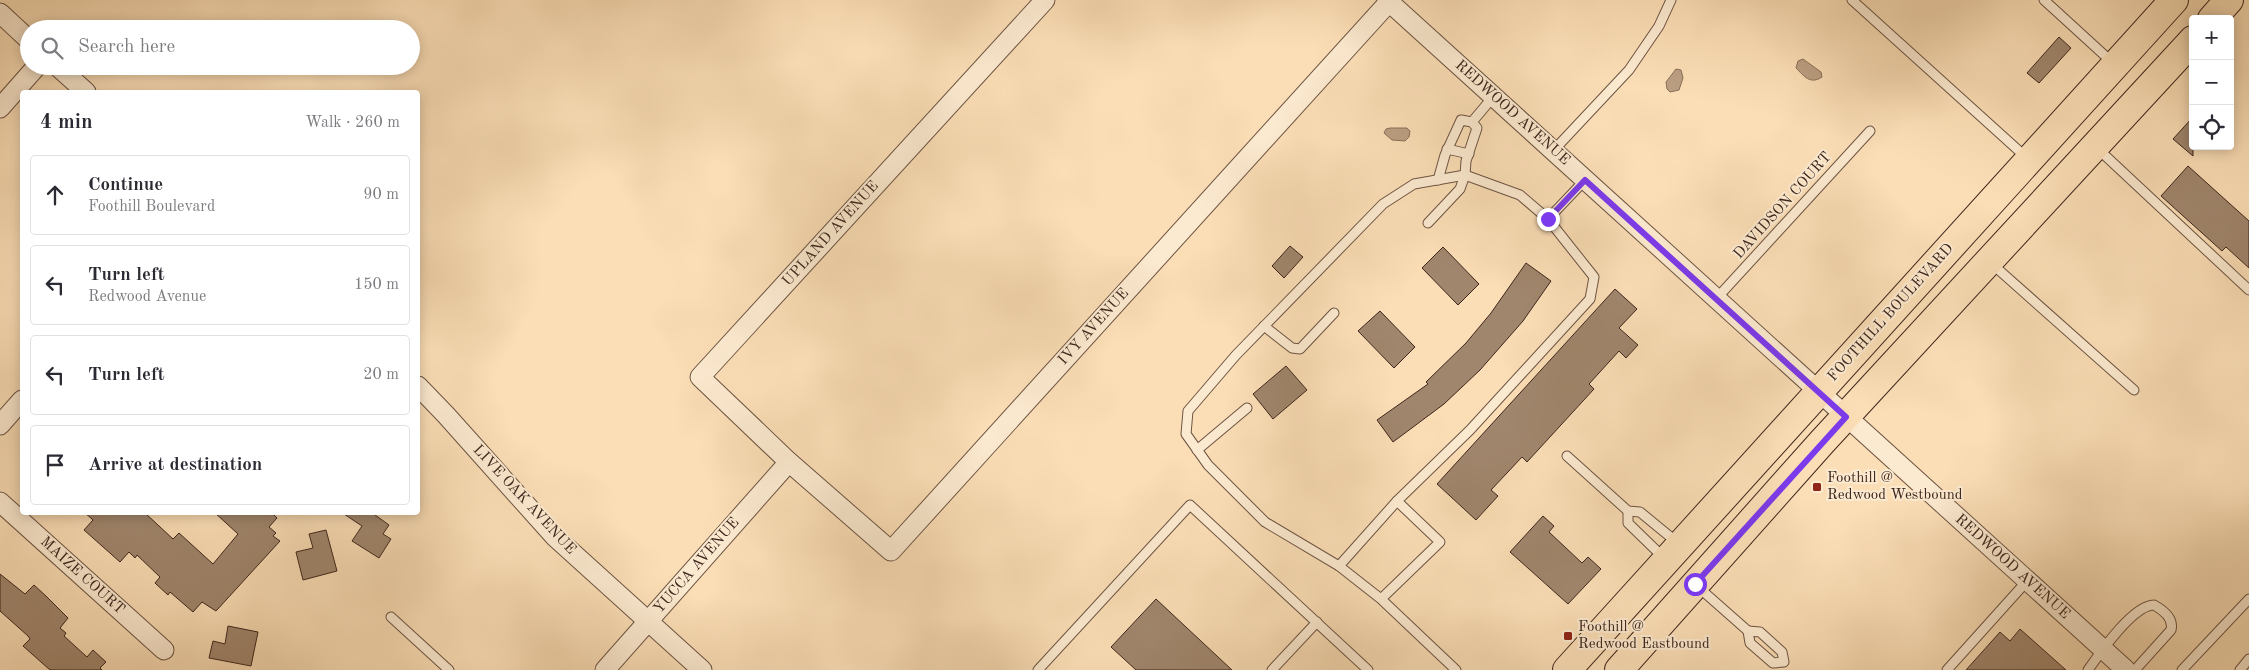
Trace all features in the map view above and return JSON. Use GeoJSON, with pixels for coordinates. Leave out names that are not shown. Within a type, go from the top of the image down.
{"type":"FeatureCollection","features":[{"type":"Feature","properties":{"kind":"main road","name":"FOOTHILL BOULEVARD"},"geometry":{"type":"LineString","coordinates":[[1567,670],[2174,0]]}},
{"type":"Feature","properties":{"kind":"main road"},"geometry":{"type":"LineString","coordinates":[[2216,15],[2229,0]]}},
{"type":"Feature","properties":{"kind":"main road"},"geometry":{"type":"LineString","coordinates":[[1619,670],[1846,417],[2189,44]]}},
{"type":"Feature","properties":{"kind":"street","name":"UPLAND AVENUE"},"geometry":{"type":"LineString","coordinates":[[789,462],[700,377],[1045,0]]}},
{"type":"Feature","properties":{"kind":"street","name":"IVY AVENUE"},"geometry":{"type":"LineString","coordinates":[[789,462],[891,551],[1388,1]]}},
{"type":"Feature","properties":{"kind":"street","name":"REDWOOD AVENUE"},"geometry":{"type":"LineString","coordinates":[[1388,1],[2126,670]]}},
{"type":"Feature","properties":{"kind":"street"},"geometry":{"type":"LineString","coordinates":[[0,13],[20,32]]}},
{"type":"Feature","properties":{"kind":"street"},"geometry":{"type":"LineString","coordinates":[[0,108],[29,75]]}},
{"type":"Feature","properties":{"kind":"street"},"geometry":{"type":"LineString","coordinates":[[67,75],[84,90]]}},
{"type":"Feature","properties":{"kind":"street","name":"LIVE OAK AVENUE"},"geometry":{"type":"LineString","coordinates":[[420,388],[555,537],[702,670]]}},
{"type":"Feature","properties":{"kind":"street"},"geometry":{"type":"LineString","coordinates":[[0,425],[20,402]]}},
{"type":"Feature","properties":{"kind":"street","name":"YUCCA AVENUE"},"geometry":{"type":"LineString","coordinates":[[605,670],[789,462]]}},
{"type":"Feature","properties":{"kind":"street","name":"MAIZE COURT"},"geometry":{"type":"LineString","coordinates":[[0,502],[164,650]]}},
{"type":"Feature","properties":{"kind":"lane"},"geometry":{"type":"LineString","coordinates":[[1554,151],[1629,70],[1659,26],[1671,0]]}},
{"type":"Feature","properties":{"kind":"lane"},"geometry":{"type":"LineString","coordinates":[[1852,0],[2030,161]]}},
{"type":"Feature","properties":{"kind":"lane"},"geometry":{"type":"LineString","coordinates":[[2044,0],[2115,65]]}},
{"type":"Feature","properties":{"kind":"lane"},"geometry":{"type":"LineString","coordinates":[[1472,122],[1493,97]]}},
{"type":"Feature","properties":{"kind":"lane"},"geometry":{"type":"LineString","coordinates":[[1428,223],[1460,189],[1465,176],[1468,154],[1477,128],[1472,122],[1461,120],[1447,149],[1438,180]]}},
{"type":"Feature","properties":{"kind":"lane","name":"DAVIDSON COURT"},"geometry":{"type":"LineString","coordinates":[[1716,299],[1870,131]]}},
{"type":"Feature","properties":{"kind":"lane"},"geometry":{"type":"LineString","coordinates":[[2095,146],[2249,290]]}},
{"type":"Feature","properties":{"kind":"lane"},"geometry":{"type":"LineString","coordinates":[[1447,149],[1468,154]]}},
{"type":"Feature","properties":{"kind":"lane"},"geometry":{"type":"LineString","coordinates":[[1339,566],[1397,501],[1470,430],[1590,299],[1594,277],[1548,219],[1520,195],[1465,176],[1414,184],[1383,204],[1236,355],[1188,411],[1186,434],[1197,450],[1208,465],[1265,522],[1339,566],[1381,599],[1456,670]]}},
{"type":"Feature","properties":{"kind":"lane"},"geometry":{"type":"LineString","coordinates":[[1548,219],[1585,180]]}},
{"type":"Feature","properties":{"kind":"lane"},"geometry":{"type":"LineString","coordinates":[[1989,261],[2134,390]]}},
{"type":"Feature","properties":{"kind":"lane"},"geometry":{"type":"LineString","coordinates":[[1264,326],[1292,348],[1300,349],[1334,314]]}},
{"type":"Feature","properties":{"kind":"lane"},"geometry":{"type":"LineString","coordinates":[[1197,450],[1246,408]]}},
{"type":"Feature","properties":{"kind":"lane"},"geometry":{"type":"LineString","coordinates":[[1566,456],[1628,511],[1640,512],[1674,553]]}},
{"type":"Feature","properties":{"kind":"lane"},"geometry":{"type":"LineString","coordinates":[[1381,599],[1440,542],[1397,501]]}},
{"type":"Feature","properties":{"kind":"lane"},"geometry":{"type":"LineString","coordinates":[[1038,670],[1190,505],[1368,670]]}},
{"type":"Feature","properties":{"kind":"lane"},"geometry":{"type":"LineString","coordinates":[[1628,511],[1628,523],[1674,553]]}},
{"type":"Feature","properties":{"kind":"lane"},"geometry":{"type":"LineString","coordinates":[[1948,670],[2027,581]]}},
{"type":"Feature","properties":{"kind":"lane"},"geometry":{"type":"LineString","coordinates":[[1695,584],[1748,631],[1760,632],[1782,652],[1786,666],[1773,663],[1750,643],[1748,631]]}},
{"type":"Feature","properties":{"kind":"lane"},"geometry":{"type":"LineString","coordinates":[[2182,670],[2249,599]]}},
{"type":"Feature","properties":{"kind":"lane"},"geometry":{"type":"LineString","coordinates":[[2088,670],[2102,649],[2141,608],[2154,605],[2160,608],[2170,619],[2172,624],[2171,630],[2135,670]]}},
{"type":"Feature","properties":{"kind":"lane"},"geometry":{"type":"LineString","coordinates":[[391,617],[449,670]]}},
{"type":"Feature","properties":{"kind":"lane"},"geometry":{"type":"LineString","coordinates":[[1272,670],[1317,622]]}},
{"type":"Feature","properties":{"kind":"lane"},"geometry":{"type":"LineString","coordinates":[[2240,670],[2249,659]]}},
{"type":"Feature","properties":{"kind":"shaded area"},"geometry":{"type":"Polygon","coordinates":[[[1803,59],[1821,72],[1822,77],[1811,80],[1802,74],[1796,68],[1798,61],[1803,59]]]}},
{"type":"Feature","properties":{"kind":"shaded area"},"geometry":{"type":"Polygon","coordinates":[[[1676,69],[1681,70],[1683,78],[1679,90],[1670,92],[1667,89],[1666,82],[1676,69]]]}},
{"type":"Feature","properties":{"kind":"shaded area"},"geometry":{"type":"Polygon","coordinates":[[[1407,128],[1410,131],[1409,137],[1405,141],[1392,140],[1384,133],[1386,129],[1407,128]]]}},
{"type":"Feature","properties":{"kind":"building"},"geometry":{"type":"Polygon","coordinates":[[[2059,37],[2071,48],[2039,83],[2027,73],[2059,37]]]}},
{"type":"Feature","properties":{"kind":"building"},"geometry":{"type":"Polygon","coordinates":[[[2189,121],[2189,150],[2193,150],[2193,156],[2173,139],[2189,121]]]}},
{"type":"Feature","properties":{"kind":"building"},"geometry":{"type":"Polygon","coordinates":[[[2188,166],[2249,221],[2249,268],[2226,247],[2222,251],[2161,196],[2188,166]]]}},
{"type":"Feature","properties":{"kind":"building"},"geometry":{"type":"Polygon","coordinates":[[[1290,246],[1303,257],[1284,278],[1272,266],[1290,246]]]}},
{"type":"Feature","properties":{"kind":"building"},"geometry":{"type":"Polygon","coordinates":[[[1443,247],[1479,284],[1458,305],[1422,268],[1443,247]]]}},
{"type":"Feature","properties":{"kind":"building"},"geometry":{"type":"Polygon","coordinates":[[[1526,263],[1551,281],[1523,321],[1480,370],[1444,404],[1393,442],[1377,420],[1428,384],[1426,382],[1466,343],[1491,313],[1526,263]]]}},
{"type":"Feature","properties":{"kind":"building"},"geometry":{"type":"Polygon","coordinates":[[[1615,289],[1637,309],[1619,328],[1638,345],[1626,358],[1619,351],[1589,384],[1594,389],[1527,462],[1522,457],[1491,490],[1498,496],[1476,520],[1437,484],[1615,289]]]}},
{"type":"Feature","properties":{"kind":"building"},"geometry":{"type":"Polygon","coordinates":[[[1380,311],[1415,347],[1394,368],[1358,331],[1380,311]]]}},
{"type":"Feature","properties":{"kind":"building"},"geometry":{"type":"Polygon","coordinates":[[[1286,366],[1307,390],[1273,419],[1253,394],[1286,366]]]}},
{"type":"Feature","properties":{"kind":"building"},"geometry":{"type":"Polygon","coordinates":[[[87,515],[147,515],[173,539],[179,533],[213,564],[238,534],[217,515],[274,515],[277,518],[269,527],[276,533],[273,536],[280,541],[216,611],[202,602],[193,612],[170,592],[168,595],[155,583],[160,577],[137,555],[135,558],[129,552],[120,562],[84,530],[93,520],[87,515]]]}},
{"type":"Feature","properties":{"kind":"building"},"geometry":{"type":"Polygon","coordinates":[[[346,515],[375,515],[389,525],[383,534],[391,539],[379,558],[352,541],[362,526],[346,515]]]}},
{"type":"Feature","properties":{"kind":"building"},"geometry":{"type":"Polygon","coordinates":[[[1543,516],[1554,526],[1549,532],[1582,563],[1588,557],[1601,569],[1568,604],[1510,552],[1543,516]]]}},
{"type":"Feature","properties":{"kind":"building"},"geometry":{"type":"Polygon","coordinates":[[[326,530],[337,571],[303,580],[296,552],[313,548],[309,534],[326,530]]]}},
{"type":"Feature","properties":{"kind":"building"},"geometry":{"type":"Polygon","coordinates":[[[0,574],[25,594],[34,585],[47,597],[68,618],[60,628],[66,633],[64,636],[87,657],[93,650],[106,662],[100,668],[102,670],[50,670],[23,646],[30,639],[0,611],[0,574]]]}},
{"type":"Feature","properties":{"kind":"building"},"geometry":{"type":"Polygon","coordinates":[[[1156,599],[1232,670],[1136,670],[1111,647],[1156,599]]]}},
{"type":"Feature","properties":{"kind":"building"},"geometry":{"type":"Polygon","coordinates":[[[228,626],[258,632],[251,666],[209,658],[213,641],[225,644],[228,626]]]}},
{"type":"Feature","properties":{"kind":"building"},"geometry":{"type":"Polygon","coordinates":[[[2020,629],[2066,670],[1966,670],[2000,632],[2010,641],[2020,629]]]}},
{"type":"Feature","properties":{"kind":"place","name":"Foothill @ Redwood Westbound"},"geometry":{"type":"Point","coordinates":[1817,487]}},
{"type":"Feature","properties":{"kind":"place","name":"Foothill @ Redwood Eastbound"},"geometry":{"type":"Point","coordinates":[1568,636]}},
{"type":"Feature","properties":{"kind":"route"},"geometry":{"type":"LineString","coordinates":[[1548,219],[1585,180],[1846,417],[1695,584]]}}]}
